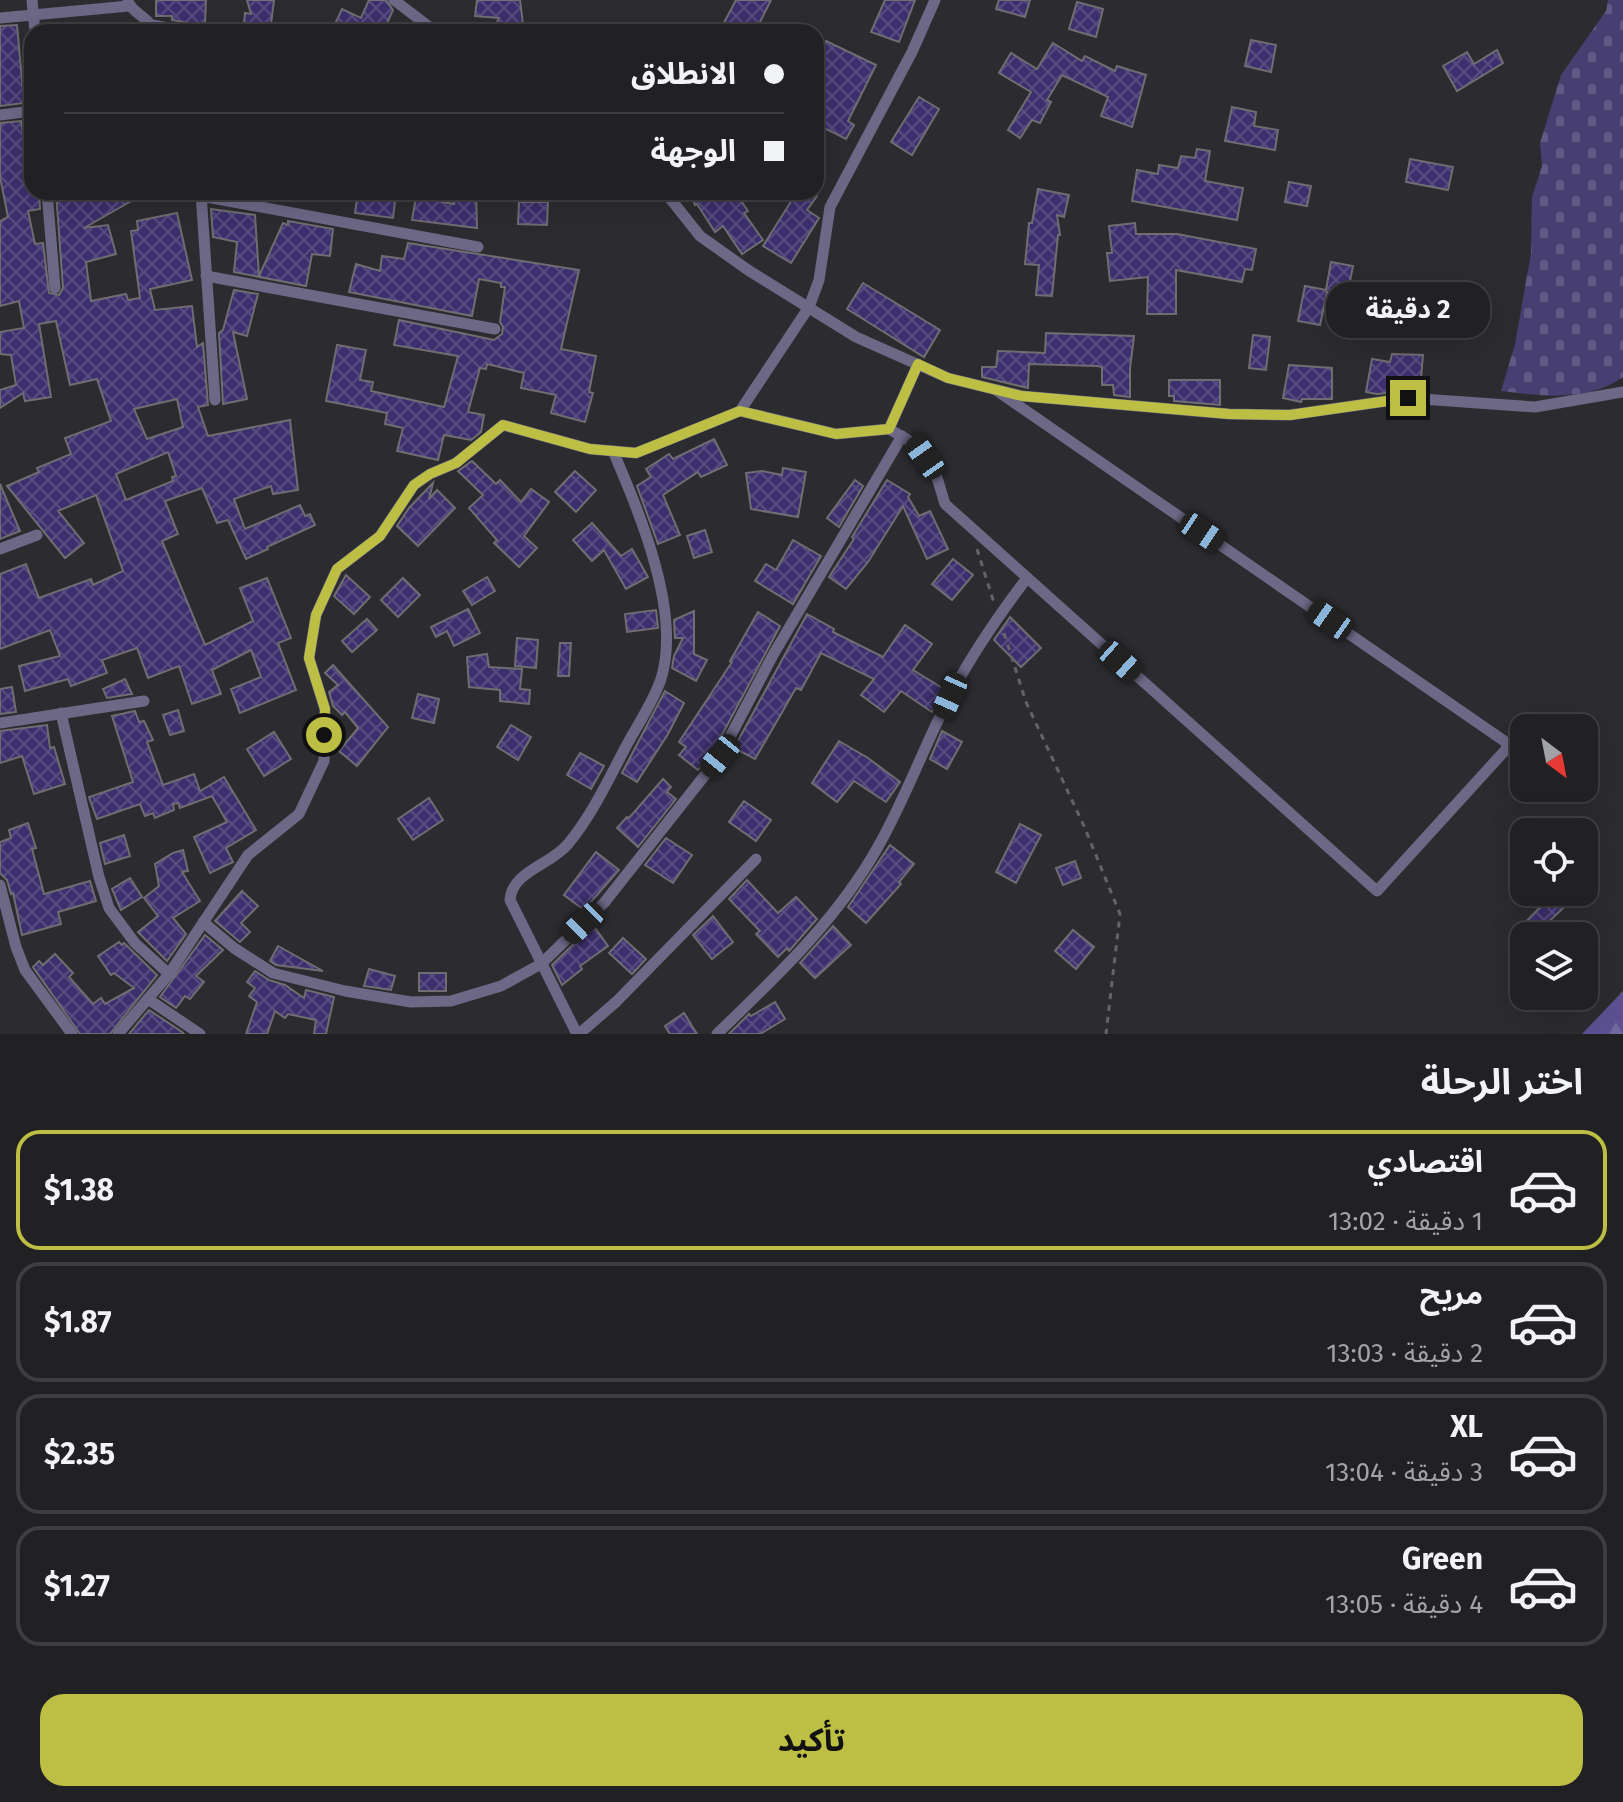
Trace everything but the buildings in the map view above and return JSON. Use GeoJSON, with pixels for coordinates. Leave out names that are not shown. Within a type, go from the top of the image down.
{"type":"FeatureCollection","features":[{"type":"Feature","properties":{"kind":"street"},"geometry":{"type":"LineString","coordinates":[[32,0],[34,24]]}},
{"type":"Feature","properties":{"kind":"street"},"geometry":{"type":"LineString","coordinates":[[118,1034],[169,974],[248,855],[299,814],[324,761],[325,709],[309,658],[316,615],[337,569],[380,536],[414,485],[456,463],[503,425],[590,449],[636,453],[740,411],[809,307],[819,280],[830,207],[912,52],[935,0]]}},
{"type":"Feature","properties":{"kind":"street"},"geometry":{"type":"LineString","coordinates":[[0,18],[128,3],[148,24]]}},
{"type":"Feature","properties":{"kind":"street"},"geometry":{"type":"LineString","coordinates":[[401,3],[426,24]]}},
{"type":"Feature","properties":{"kind":"street"},"geometry":{"type":"LineString","coordinates":[[0,115],[24,112]]}},
{"type":"Feature","properties":{"kind":"street"},"geometry":{"type":"LineString","coordinates":[[48,200],[55,288]]}},
{"type":"Feature","properties":{"kind":"street"},"geometry":{"type":"LineString","coordinates":[[201,200],[215,400]]}},
{"type":"Feature","properties":{"kind":"street"},"geometry":{"type":"LineString","coordinates":[[232,200],[478,247]]}},
{"type":"Feature","properties":{"kind":"street"},"geometry":{"type":"LineString","coordinates":[[671,200],[700,236],[748,270],[856,337],[948,378],[1022,396],[1229,414],[1290,415],[1408,398],[1535,407],[1623,392]]}},
{"type":"Feature","properties":{"kind":"street"},"geometry":{"type":"LineString","coordinates":[[206,276],[495,329]]}},
{"type":"Feature","properties":{"kind":"street"},"geometry":{"type":"LineString","coordinates":[[889,429],[918,364]]}},
{"type":"Feature","properties":{"kind":"street"},"geometry":{"type":"LineString","coordinates":[[740,411],[836,434],[889,429],[915,444],[935,471],[945,504],[1377,891],[1510,745],[996,390]]}},
{"type":"Feature","properties":{"kind":"street"},"geometry":{"type":"LineString","coordinates":[[203,922],[234,948],[273,973],[345,991],[411,1002],[451,1001],[501,986],[541,964],[604,903],[720,756],[773,655],[902,436]]}},
{"type":"Feature","properties":{"kind":"street"},"geometry":{"type":"LineString","coordinates":[[613,451],[646,528],[662,603],[667,646],[660,680],[601,794],[569,843],[553,859],[517,879],[511,889],[513,909],[578,1034],[616,1002],[756,859]]}},
{"type":"Feature","properties":{"kind":"street"},"geometry":{"type":"LineString","coordinates":[[0,549],[37,535]]}},
{"type":"Feature","properties":{"kind":"street"},"geometry":{"type":"LineString","coordinates":[[717,1034],[823,927],[855,883],[879,846],[950,696],[998,616],[1027,578]]}},
{"type":"Feature","properties":{"kind":"street"},"geometry":{"type":"LineString","coordinates":[[0,723],[144,701]]}},
{"type":"Feature","properties":{"kind":"street"},"geometry":{"type":"LineString","coordinates":[[61,713],[109,908],[135,943],[169,974]]}},
{"type":"Feature","properties":{"kind":"street"},"geometry":{"type":"LineString","coordinates":[[0,885],[25,970],[72,1034]]}},
{"type":"Feature","properties":{"kind":"street"},"geometry":{"type":"LineString","coordinates":[[148,999],[200,1034]]}},
{"type":"Feature","properties":{"kind":"path"},"geometry":{"type":"LineString","coordinates":[[969,526],[1026,702],[1084,826],[1120,914],[1106,1034]]}},
{"type":"Feature","properties":{"kind":"green space"},"geometry":{"type":"Polygon","coordinates":[[[1608,0],[1623,0],[1623,377],[1580,394],[1501,391],[1515,344],[1531,253],[1532,197],[1542,166],[1540,143],[1561,75],[1606,11],[1608,0]]]}},
{"type":"Feature","properties":{"kind":"green space"},"geometry":{"type":"Polygon","coordinates":[[[1623,991],[1623,1034],[1582,1034],[1623,991]]]}},
{"type":"Feature","properties":{"kind":"route"},"geometry":{"type":"LineString","coordinates":[[324,735],[325,709],[309,658],[316,615],[337,569],[380,536],[414,485],[456,463],[503,425],[590,449],[636,453],[740,411],[836,434],[889,429],[918,364],[948,378],[1022,396],[1229,414],[1290,415],[1408,398]]}}]}
